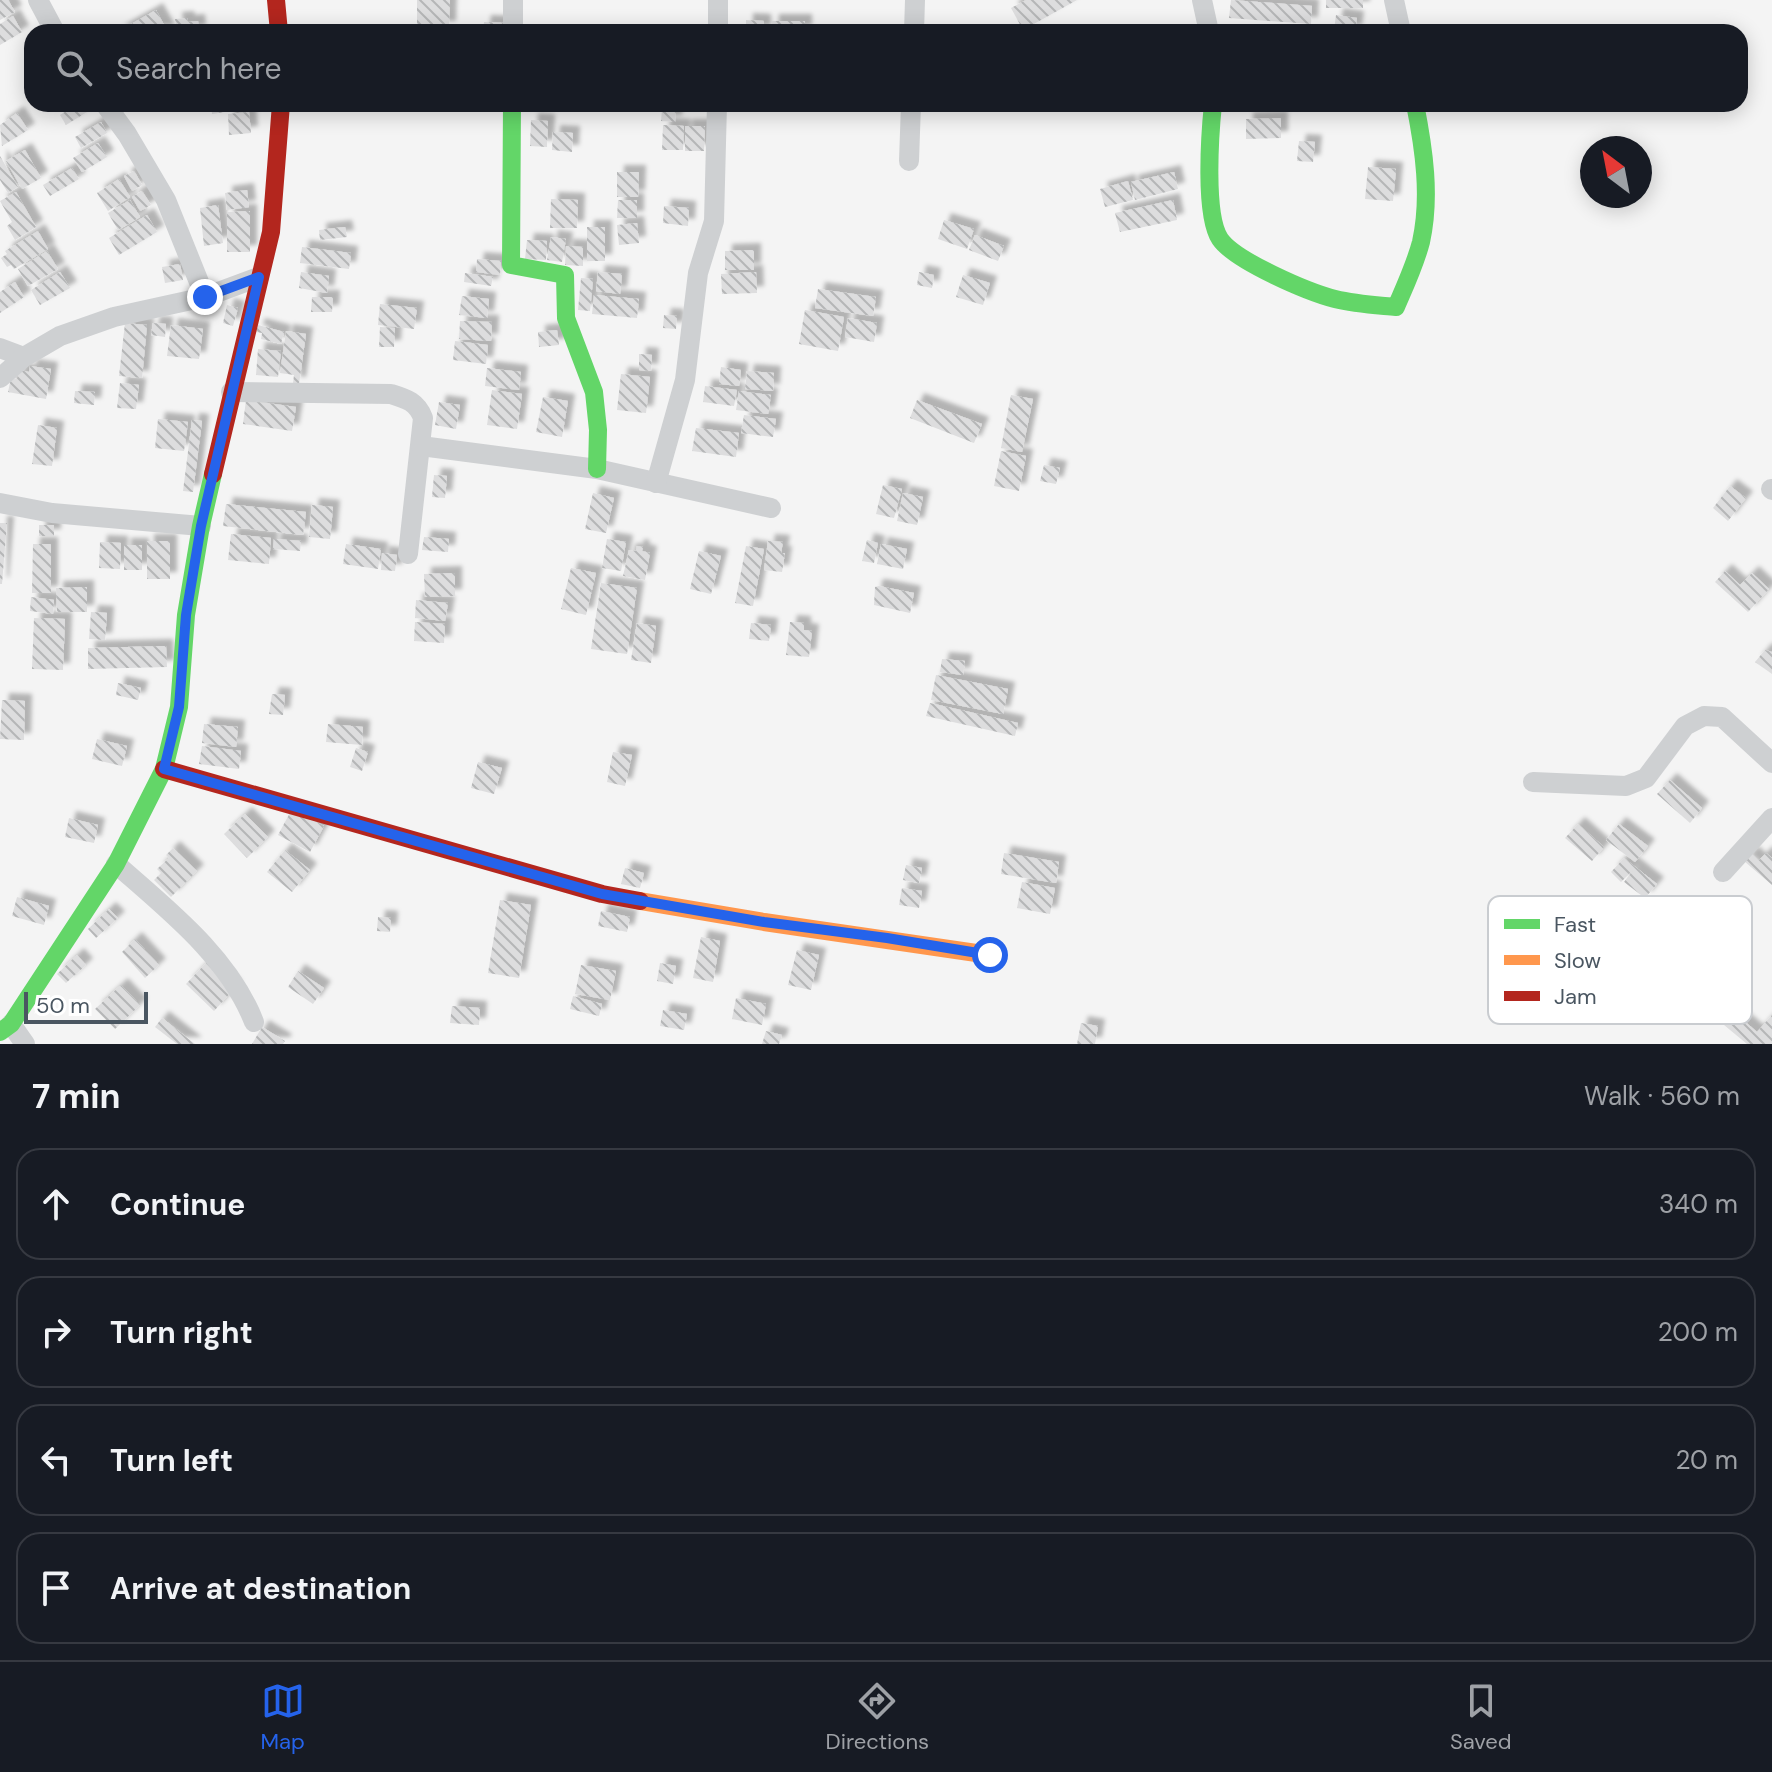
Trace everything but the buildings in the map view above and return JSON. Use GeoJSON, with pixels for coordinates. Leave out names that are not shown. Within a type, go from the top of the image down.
{"type":"FeatureCollection","features":[{"type":"Feature","properties":{"kind":"street"},"geometry":{"type":"LineString","coordinates":[[38,0],[51,24]]}},
{"type":"Feature","properties":{"kind":"street"},"geometry":{"type":"LineString","coordinates":[[276,0],[278,24]]}},
{"type":"Feature","properties":{"kind":"street"},"geometry":{"type":"LineString","coordinates":[[513,0],[513,24]]}},
{"type":"Feature","properties":{"kind":"street"},"geometry":{"type":"LineString","coordinates":[[718,0],[718,24]]}},
{"type":"Feature","properties":{"kind":"street"},"geometry":{"type":"LineString","coordinates":[[914,24],[915,0]]}},
{"type":"Feature","properties":{"kind":"street"},"geometry":{"type":"LineString","coordinates":[[1202,0],[1207,24]]}},
{"type":"Feature","properties":{"kind":"street"},"geometry":{"type":"LineString","coordinates":[[1394,0],[1399,24]]}},
{"type":"Feature","properties":{"kind":"street"},"geometry":{"type":"LineString","coordinates":[[111,112],[166,200],[205,297]]}},
{"type":"Feature","properties":{"kind":"street"},"geometry":{"type":"LineString","coordinates":[[25,1044],[3,1032],[116,864],[164,769],[179,707],[186,615],[201,526],[271,232],[280,112]]}},
{"type":"Feature","properties":{"kind":"street"},"geometry":{"type":"LineString","coordinates":[[512,112],[511,265],[565,275],[566,318],[594,392],[598,430],[597,469]]}},
{"type":"Feature","properties":{"kind":"street"},"geometry":{"type":"LineString","coordinates":[[656,483],[685,380],[698,273],[714,221],[717,112]]}},
{"type":"Feature","properties":{"kind":"street"},"geometry":{"type":"LineString","coordinates":[[909,161],[911,112]]}},
{"type":"Feature","properties":{"kind":"street"},"geometry":{"type":"LineString","coordinates":[[1213,112],[1210,190],[1218,238],[1235,253],[1304,288],[1331,298],[1396,307],[1418,251],[1423,229],[1422,134],[1417,112]]}},
{"type":"Feature","properties":{"kind":"street"},"geometry":{"type":"LineString","coordinates":[[0,378],[24,357],[60,336],[114,317],[205,297],[259,277]]}},
{"type":"Feature","properties":{"kind":"street"},"geometry":{"type":"LineString","coordinates":[[0,348],[24,357]]}},
{"type":"Feature","properties":{"kind":"street"},"geometry":{"type":"LineString","coordinates":[[231,392],[391,394],[411,400],[423,418],[408,554]]}},
{"type":"Feature","properties":{"kind":"street"},"geometry":{"type":"LineString","coordinates":[[421,446],[597,469],[771,508]]}},
{"type":"Feature","properties":{"kind":"street"},"geometry":{"type":"LineString","coordinates":[[0,503],[52,513],[201,526]]}},
{"type":"Feature","properties":{"kind":"street"},"geometry":{"type":"LineString","coordinates":[[1533,782],[1626,786],[1646,778],[1685,726],[1704,716],[1722,717],[1772,763]]}},
{"type":"Feature","properties":{"kind":"street"},"geometry":{"type":"LineString","coordinates":[[164,769],[602,894],[764,922],[990,955]]}},
{"type":"Feature","properties":{"kind":"street"},"geometry":{"type":"LineString","coordinates":[[1723,872],[1772,818]]}},
{"type":"Feature","properties":{"kind":"street"},"geometry":{"type":"LineString","coordinates":[[116,864],[174,915],[237,984],[254,1022]]}},
{"type":"Feature","properties":{"kind":"traffic: fast"},"geometry":{"type":"LineString","coordinates":[[512,112],[511,265],[565,275],[566,318],[594,392],[598,430],[597,469]]}},
{"type":"Feature","properties":{"kind":"traffic: fast"},"geometry":{"type":"LineString","coordinates":[[1213,112],[1212,212],[1220,239],[1228,248],[1273,275],[1308,290],[1343,301],[1396,307],[1416,259],[1426,208],[1425,173],[1416,112]]}},
{"type":"Feature","properties":{"kind":"traffic: fast"},"geometry":{"type":"LineString","coordinates":[[0,1032],[11,1024],[116,864],[164,769],[179,707],[186,615],[213,474]]}},
{"type":"Feature","properties":{"kind":"traffic: slow"},"geometry":{"type":"LineString","coordinates":[[640,901],[990,955]]}},
{"type":"Feature","properties":{"kind":"traffic: jam"},"geometry":{"type":"LineString","coordinates":[[276,0],[278,24]]}},
{"type":"Feature","properties":{"kind":"traffic: jam"},"geometry":{"type":"LineString","coordinates":[[213,474],[271,232],[280,112]]}},
{"type":"Feature","properties":{"kind":"traffic: jam"},"geometry":{"type":"LineString","coordinates":[[164,769],[602,894],[640,901]]}},
{"type":"Feature","properties":{"kind":"route"},"geometry":{"type":"LineString","coordinates":[[205,297],[259,277],[201,526],[186,615],[179,707],[164,769],[602,894],[764,922],[990,955]]}}]}
